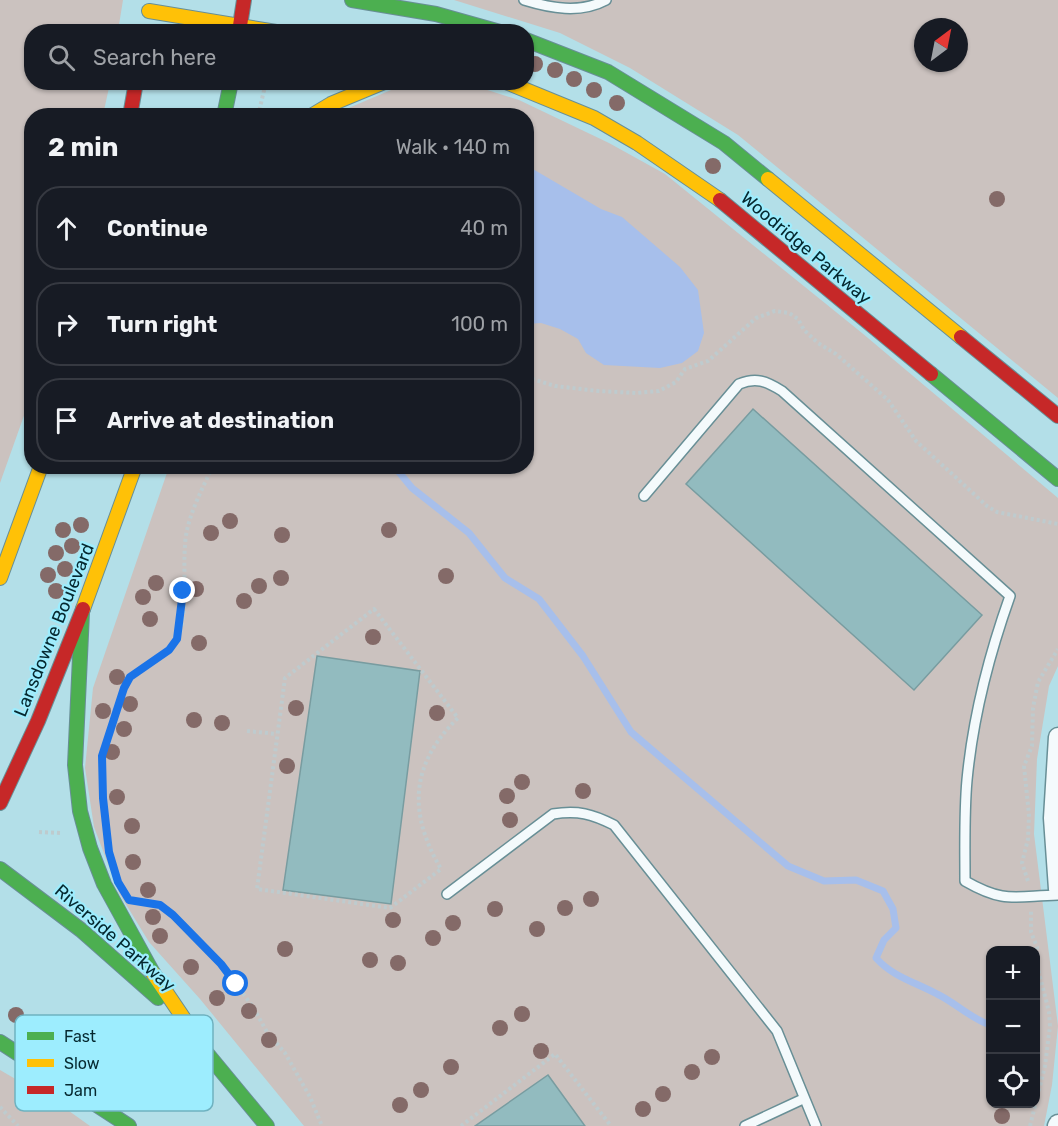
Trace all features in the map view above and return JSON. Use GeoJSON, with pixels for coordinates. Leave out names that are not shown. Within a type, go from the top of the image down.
{"type":"FeatureCollection","features":[{"type":"Feature","properties":{"kind":"street"},"geometry":{"type":"LineString","coordinates":[[241,24],[244,0]]}},
{"type":"Feature","properties":{"kind":"street"},"geometry":{"type":"LineString","coordinates":[[352,0],[436,14],[472,24]]}},
{"type":"Feature","properties":{"kind":"street"},"geometry":{"type":"LineString","coordinates":[[149,11],[219,24]]}},
{"type":"Feature","properties":{"kind":"street","name":"Woodridge Parkway"},"geometry":{"type":"LineString","coordinates":[[534,43],[608,72],[724,143],[1058,416]]}},
{"type":"Feature","properties":{"kind":"street"},"geometry":{"type":"LineString","coordinates":[[131,108],[135,90]]}},
{"type":"Feature","properties":{"kind":"street"},"geometry":{"type":"LineString","coordinates":[[226,108],[229,90]]}},
{"type":"Feature","properties":{"kind":"street"},"geometry":{"type":"LineString","coordinates":[[324,108],[365,90]]}},
{"type":"Feature","properties":{"kind":"street","name":"Woodridge Parkway"},"geometry":{"type":"LineString","coordinates":[[526,90],[594,118],[684,174],[726,204],[1058,479]]}},
{"type":"Feature","properties":{"kind":"street"},"geometry":{"type":"LineString","coordinates":[[0,578],[38,474]]}},
{"type":"Feature","properties":{"kind":"street","name":"Lansdowne Boulevard"},"geometry":{"type":"LineString","coordinates":[[0,803],[82,613],[132,474]]}},
{"type":"Feature","properties":{"kind":"street"},"geometry":{"type":"LineString","coordinates":[[0,562],[11,551]]}},
{"type":"Feature","properties":{"kind":"street"},"geometry":{"type":"LineString","coordinates":[[82,613],[74,771],[83,825],[95,866],[111,900],[152,972],[181,1015]]}},
{"type":"Feature","properties":{"kind":"street"},"geometry":{"type":"LineString","coordinates":[[1058,736],[1053,818],[1058,889]]}},
{"type":"Feature","properties":{"kind":"street","name":"Riverside Parkway"},"geometry":{"type":"LineString","coordinates":[[0,869],[53,905],[110,952],[174,1015]]}},
{"type":"Feature","properties":{"kind":"street"},"geometry":{"type":"LineString","coordinates":[[0,1042],[15,1051]]}},
{"type":"Feature","properties":{"kind":"street"},"geometry":{"type":"LineString","coordinates":[[0,1055],[15,1060]]}},
{"type":"Feature","properties":{"kind":"street","name":"Riverside Parkway"},"geometry":{"type":"LineString","coordinates":[[213,1060],[267,1126]]}},
{"type":"Feature","properties":{"kind":"street"},"geometry":{"type":"LineString","coordinates":[[106,1111],[129,1126]]}},
{"type":"Feature","properties":{"kind":"lane"},"geometry":{"type":"LineString","coordinates":[[524,0],[548,7],[577,8],[606,0]]}},
{"type":"Feature","properties":{"kind":"lane"},"geometry":{"type":"LineString","coordinates":[[644,496],[739,384],[751,379],[768,382],[782,391],[1010,596],[986,672],[971,750],[967,782],[965,881],[986,893],[1007,898],[1058,895]]}},
{"type":"Feature","properties":{"kind":"lane"},"geometry":{"type":"LineString","coordinates":[[447,894],[553,814],[575,810],[594,814],[614,825],[777,1031],[791,1059],[803,1099],[816,1126]]}},
{"type":"Feature","properties":{"kind":"lane"},"geometry":{"type":"LineString","coordinates":[[745,1126],[803,1099]]}},
{"type":"Feature","properties":{"kind":"path"},"geometry":{"type":"LineString","coordinates":[[260,108],[264,90]]}},
{"type":"Feature","properties":{"kind":"path"},"geometry":{"type":"LineString","coordinates":[[102,788],[102,756],[124,688],[130,677],[169,650],[177,639],[183,602],[187,530],[210,474]]}},
{"type":"Feature","properties":{"kind":"path"},"geometry":{"type":"LineString","coordinates":[[374,609],[458,718],[440,736],[427,756],[420,779],[418,801],[421,824],[430,850],[441,869],[390,908],[257,889],[277,734],[285,678],[374,609]]}},
{"type":"Feature","properties":{"kind":"path"},"geometry":{"type":"LineString","coordinates":[[247,731],[277,734]]}},
{"type":"Feature","properties":{"kind":"path"},"geometry":{"type":"LineString","coordinates":[[129,900],[160,905],[221,964],[253,1007],[267,1032],[285,1053],[310,1097],[322,1126]]}},
{"type":"Feature","properties":{"kind":"path"},"geometry":{"type":"LineString","coordinates":[[461,1126],[555,1054],[611,1126]]}},
{"type":"Feature","properties":{"kind":"path"},"geometry":{"type":"LineString","coordinates":[[0,1107],[18,1126]]}},
{"type":"Feature","properties":{"kind":"shaded area"},"geometry":{"type":"Polygon","coordinates":[[[0,0],[123,0],[119,24],[24,24],[24,90],[108,90],[105,108],[24,108],[24,416],[0,483],[0,0]]]}},
{"type":"Feature","properties":{"kind":"shaded area"},"geometry":{"type":"Polygon","coordinates":[[[454,0],[1058,0],[1058,398],[738,135],[630,68],[560,33],[454,0]]]}},
{"type":"Feature","properties":{"kind":"shaded area"},"geometry":{"type":"Polygon","coordinates":[[[391,90],[488,90],[519,100],[609,143],[665,174],[862,333],[1058,498],[1058,666],[1049,686],[1037,759],[1034,834],[1058,1026],[1052,1085],[1044,1126],[304,1126],[200,999],[149,942],[119,893],[94,827],[85,768],[93,688],[167,474],[534,474],[534,108],[349,108],[391,90]]]}},
{"type":"Feature","properties":{"kind":"shaded area"},"geometry":{"type":"Polygon","coordinates":[[[0,1070],[15,1079],[15,1111],[69,1111],[90,1126],[0,1126],[0,1070]]]}},
{"type":"Feature","properties":{"kind":"water"},"geometry":{"type":"Polygon","coordinates":[[[534,170],[601,209],[622,217],[680,267],[698,290],[704,333],[698,351],[682,363],[660,368],[604,365],[586,353],[578,339],[560,329],[541,323],[534,324],[534,170]]]}},
{"type":"Feature","properties":{"kind":"building"},"geometry":{"type":"Polygon","coordinates":[[[753,409],[982,615],[914,690],[686,484],[753,409]]]}},
{"type":"Feature","properties":{"kind":"building"},"geometry":{"type":"Polygon","coordinates":[[[317,656],[420,671],[391,904],[283,890],[317,656]]]}},
{"type":"Feature","properties":{"kind":"building"},"geometry":{"type":"Polygon","coordinates":[[[548,1075],[585,1126],[475,1126],[548,1075]]]}},
{"type":"Feature","properties":{"kind":"waterway"},"geometry":{"type":"LineString","coordinates":[[401,474],[412,488],[469,533],[505,578],[539,599],[583,656],[631,732],[788,866],[824,881],[856,880],[883,891],[893,909],[896,928],[884,940],[876,958],[897,975],[944,998],[986,1023]]}},
{"type":"Feature","properties":{"kind":"traffic: fast"},"geometry":{"type":"LineString","coordinates":[[352,0],[436,14],[472,24]]}},
{"type":"Feature","properties":{"kind":"traffic: fast"},"geometry":{"type":"LineString","coordinates":[[534,43],[608,72],[724,143],[768,179]]}},
{"type":"Feature","properties":{"kind":"traffic: fast"},"geometry":{"type":"LineString","coordinates":[[226,108],[229,90]]}},
{"type":"Feature","properties":{"kind":"traffic: fast"},"geometry":{"type":"LineString","coordinates":[[931,374],[1058,479]]}},
{"type":"Feature","properties":{"kind":"traffic: fast"},"geometry":{"type":"LineString","coordinates":[[82,613],[75,765],[80,811],[90,848],[104,884],[153,973]]}},
{"type":"Feature","properties":{"kind":"traffic: fast"},"geometry":{"type":"LineString","coordinates":[[0,869],[81,930],[158,998]]}},
{"type":"Feature","properties":{"kind":"traffic: fast"},"geometry":{"type":"LineString","coordinates":[[0,1042],[15,1052]]}},
{"type":"Feature","properties":{"kind":"traffic: fast"},"geometry":{"type":"LineString","coordinates":[[213,1061],[267,1126]]}},
{"type":"Feature","properties":{"kind":"traffic: fast"},"geometry":{"type":"LineString","coordinates":[[106,1111],[129,1126]]}},
{"type":"Feature","properties":{"kind":"traffic: slow"},"geometry":{"type":"LineString","coordinates":[[149,11],[228,24]]}},
{"type":"Feature","properties":{"kind":"traffic: slow"},"geometry":{"type":"LineString","coordinates":[[324,108],[365,90]]}},
{"type":"Feature","properties":{"kind":"traffic: slow"},"geometry":{"type":"LineString","coordinates":[[526,90],[594,118],[637,143],[720,200]]}},
{"type":"Feature","properties":{"kind":"traffic: slow"},"geometry":{"type":"LineString","coordinates":[[768,179],[961,337]]}},
{"type":"Feature","properties":{"kind":"traffic: slow"},"geometry":{"type":"LineString","coordinates":[[0,578],[38,474]]}},
{"type":"Feature","properties":{"kind":"traffic: slow"},"geometry":{"type":"LineString","coordinates":[[83,609],[132,474]]}},
{"type":"Feature","properties":{"kind":"traffic: slow"},"geometry":{"type":"LineString","coordinates":[[153,973],[181,1015]]}},
{"type":"Feature","properties":{"kind":"traffic: jam"},"geometry":{"type":"LineString","coordinates":[[240,24],[244,0]]}},
{"type":"Feature","properties":{"kind":"traffic: jam"},"geometry":{"type":"LineString","coordinates":[[131,108],[135,90]]}},
{"type":"Feature","properties":{"kind":"traffic: jam"},"geometry":{"type":"LineString","coordinates":[[720,200],[931,374]]}},
{"type":"Feature","properties":{"kind":"traffic: jam"},"geometry":{"type":"LineString","coordinates":[[961,337],[1058,416]]}},
{"type":"Feature","properties":{"kind":"traffic: jam"},"geometry":{"type":"LineString","coordinates":[[0,803],[38,721],[83,609]]}},
{"type":"Feature","properties":{"kind":"route"},"geometry":{"type":"LineString","coordinates":[[183,591],[181,623],[177,639],[169,650],[130,677],[124,688],[102,756],[103,798],[109,852],[118,882],[129,900],[160,905],[173,915],[203,949],[221,964],[236,984]]}}]}
